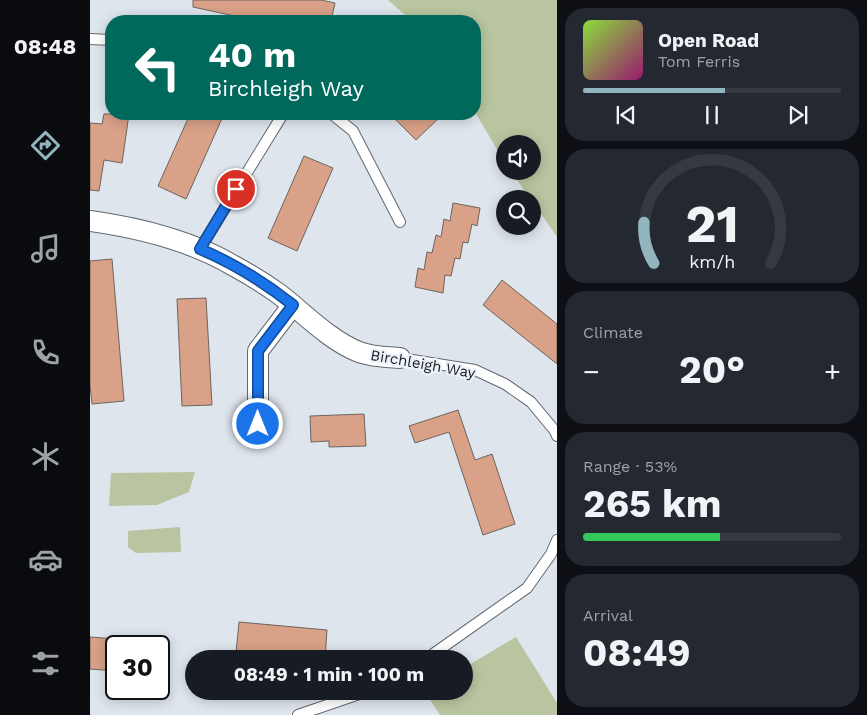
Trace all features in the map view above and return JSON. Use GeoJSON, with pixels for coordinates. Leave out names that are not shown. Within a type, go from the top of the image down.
{"type":"FeatureCollection","features":[{"type":"Feature","properties":{"kind":"street","name":"Birchleigh Way"},"geometry":{"type":"LineString","coordinates":[[90,221],[129,226],[200,249],[233,265],[278,293],[336,340],[365,354],[400,358]]}},
{"type":"Feature","properties":{"kind":"street"},"geometry":{"type":"LineString","coordinates":[[258,424],[258,351],[293,305]]}},
{"type":"Feature","properties":{"kind":"lane"},"geometry":{"type":"LineString","coordinates":[[90,39],[105,40]]}},
{"type":"Feature","properties":{"kind":"lane"},"geometry":{"type":"LineString","coordinates":[[200,249],[279,120]]}},
{"type":"Feature","properties":{"kind":"lane"},"geometry":{"type":"LineString","coordinates":[[340,120],[353,130],[400,222]]}},
{"type":"Feature","properties":{"kind":"lane","name":"Birchleigh Way"},"geometry":{"type":"LineString","coordinates":[[400,358],[475,370],[505,384],[531,402],[557,436]]}},
{"type":"Feature","properties":{"kind":"lane"},"geometry":{"type":"LineString","coordinates":[[439,650],[526,588],[552,554],[557,540]]}},
{"type":"Feature","properties":{"kind":"lane"},"geometry":{"type":"LineString","coordinates":[[298,715],[342,700]]}},
{"type":"Feature","properties":{"kind":"green space"},"geometry":{"type":"Polygon","coordinates":[[[388,0],[557,0],[557,237],[541,214],[541,190],[524,190],[517,180],[541,180],[541,135],[496,135],[496,148],[480,120],[481,15],[405,15],[388,0]]]}},
{"type":"Feature","properties":{"kind":"green space"},"geometry":{"type":"Polygon","coordinates":[[[195,472],[189,492],[157,505],[109,506],[111,473],[195,472]]]}},
{"type":"Feature","properties":{"kind":"green space"},"geometry":{"type":"Polygon","coordinates":[[[180,527],[181,552],[136,553],[128,547],[128,531],[180,527]]]}},
{"type":"Feature","properties":{"kind":"green space"},"geometry":{"type":"Polygon","coordinates":[[[516,637],[557,703],[557,715],[440,715],[430,700],[473,700],[473,663],[516,637]]]}},
{"type":"Feature","properties":{"kind":"building"},"geometry":{"type":"Polygon","coordinates":[[[193,0],[321,0],[335,3],[332,15],[230,15],[193,7],[193,0]]]}},
{"type":"Feature","properties":{"kind":"building"},"geometry":{"type":"Polygon","coordinates":[[[104,114],[105,120],[128,120],[122,163],[104,160],[99,191],[90,190],[90,123],[102,124],[104,114]]]}},
{"type":"Feature","properties":{"kind":"building"},"geometry":{"type":"Polygon","coordinates":[[[187,120],[221,120],[186,199],[158,186],[187,120]]]}},
{"type":"Feature","properties":{"kind":"building"},"geometry":{"type":"Polygon","coordinates":[[[396,120],[437,120],[416,140],[396,120]]]}},
{"type":"Feature","properties":{"kind":"building"},"geometry":{"type":"Polygon","coordinates":[[[304,156],[333,168],[297,251],[268,238],[304,156]]]}},
{"type":"Feature","properties":{"kind":"building"},"geometry":{"type":"Polygon","coordinates":[[[453,203],[480,208],[477,226],[472,224],[468,243],[463,242],[460,259],[455,258],[451,276],[445,275],[443,293],[415,287],[418,268],[424,270],[427,252],[432,253],[436,235],[441,237],[444,219],[450,221],[453,203]]]}},
{"type":"Feature","properties":{"kind":"building"},"geometry":{"type":"Polygon","coordinates":[[[112,259],[124,401],[92,404],[90,385],[90,261],[112,259]]]}},
{"type":"Feature","properties":{"kind":"building"},"geometry":{"type":"Polygon","coordinates":[[[502,280],[557,324],[557,364],[483,305],[502,280]]]}},
{"type":"Feature","properties":{"kind":"building"},"geometry":{"type":"Polygon","coordinates":[[[206,298],[212,405],[182,406],[177,299],[206,298]]]}},
{"type":"Feature","properties":{"kind":"building"},"geometry":{"type":"Polygon","coordinates":[[[458,410],[475,460],[492,454],[515,524],[483,535],[449,432],[415,443],[409,426],[458,410]]]}},
{"type":"Feature","properties":{"kind":"building"},"geometry":{"type":"Polygon","coordinates":[[[364,414],[366,446],[329,447],[329,441],[311,442],[310,416],[364,414]]]}},
{"type":"Feature","properties":{"kind":"building"},"geometry":{"type":"Polygon","coordinates":[[[239,622],[327,630],[326,650],[236,650],[239,622]]]}},
{"type":"Feature","properties":{"kind":"building"},"geometry":{"type":"Polygon","coordinates":[[[90,637],[105,638],[105,670],[90,669],[90,637]]]}},
{"type":"Feature","properties":{"kind":"route"},"geometry":{"type":"LineString","coordinates":[[236,189],[200,249],[233,265],[278,293],[293,305],[258,351],[258,424]]}}]}
